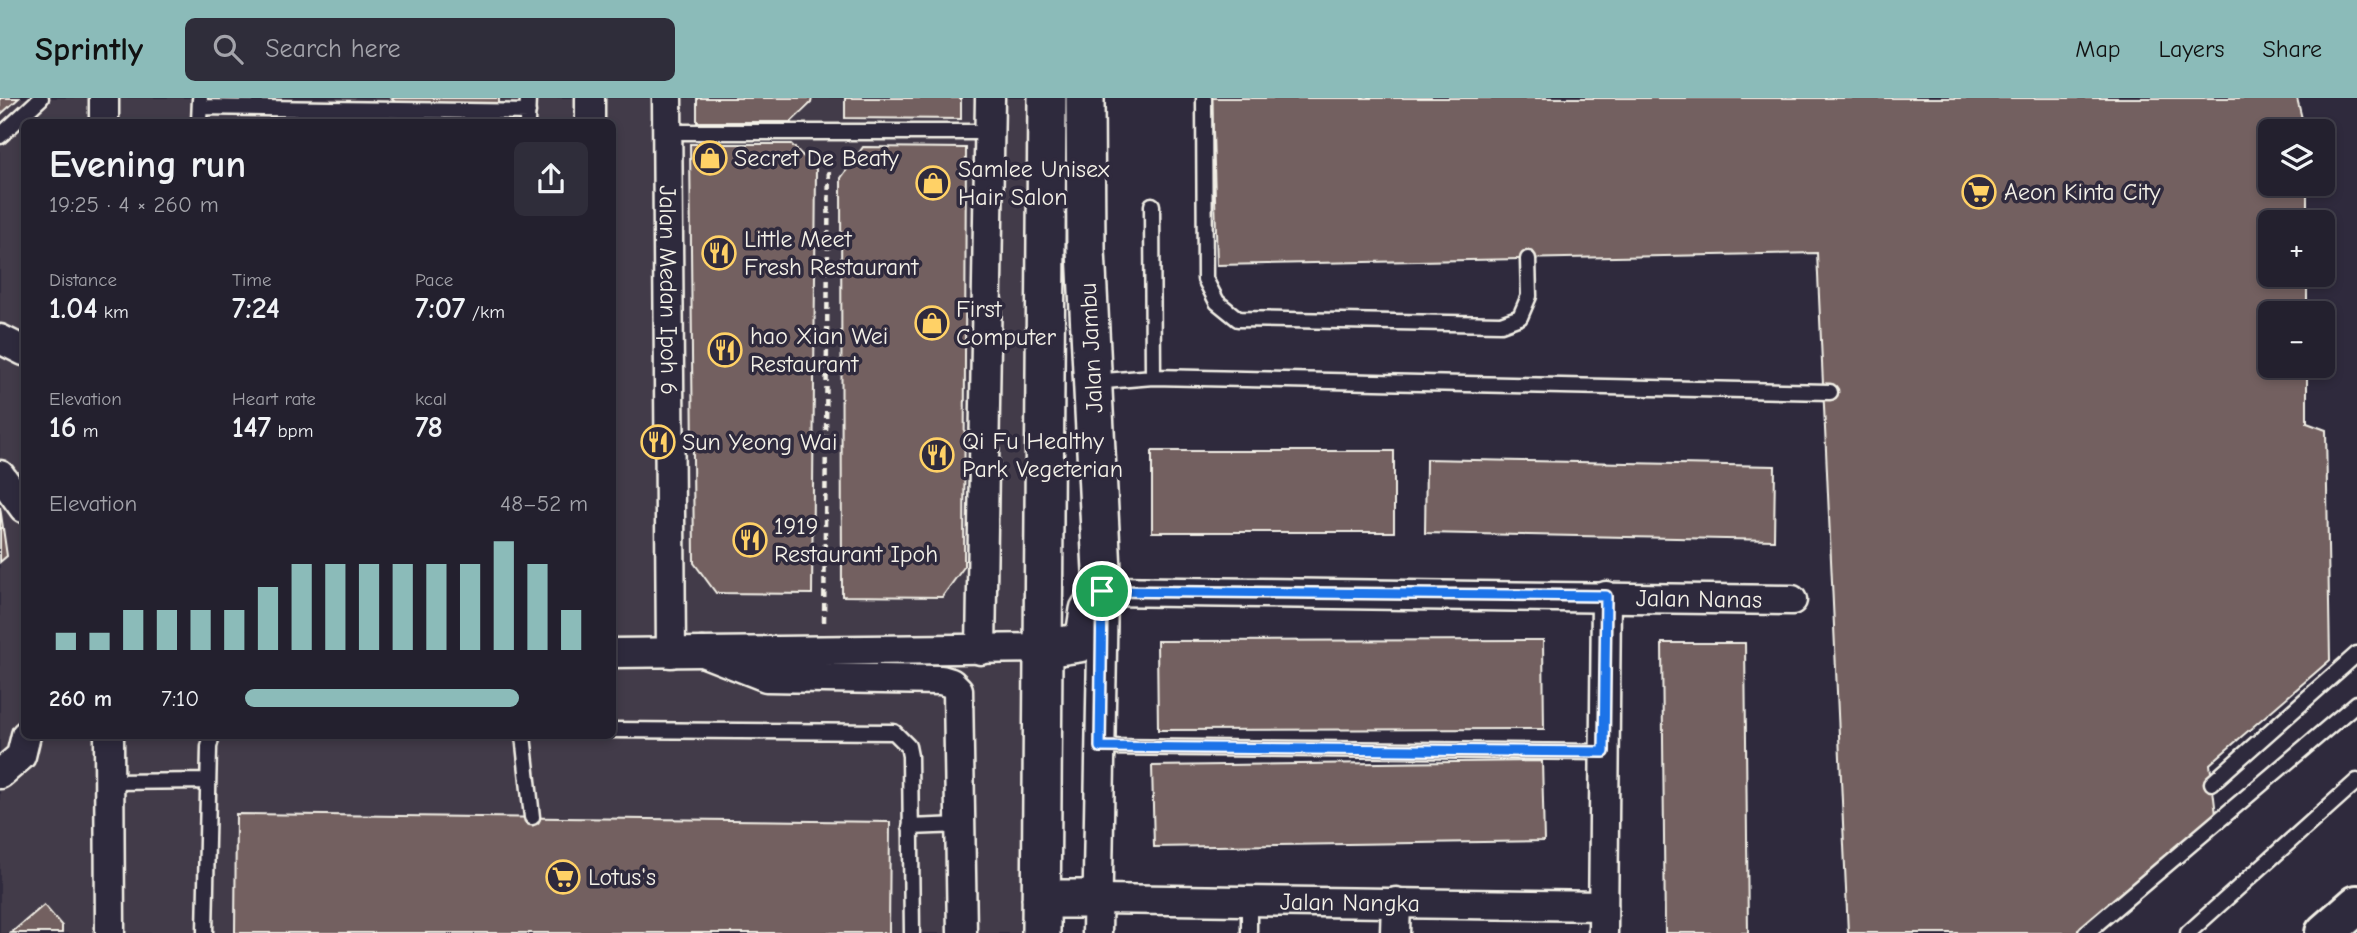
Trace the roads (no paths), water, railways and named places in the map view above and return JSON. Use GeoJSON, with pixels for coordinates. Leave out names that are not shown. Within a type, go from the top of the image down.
{"type":"FeatureCollection","features":[{"type":"Feature","properties":{"kind":"main road"},"geometry":{"type":"LineString","coordinates":[[2326,933],[2357,905]]}},
{"type":"Feature","properties":{"kind":"street"},"geometry":{"type":"LineString","coordinates":[[104,98],[104,119]]}},
{"type":"Feature","properties":{"kind":"street"},"geometry":{"type":"LineString","coordinates":[[590,98],[590,119]]}},
{"type":"Feature","properties":{"kind":"street","name":"Jalan Medan Ipoh 6"},"geometry":{"type":"LineString","coordinates":[[667,98],[671,653]]}},
{"type":"Feature","properties":{"kind":"street"},"geometry":{"type":"LineString","coordinates":[[981,650],[990,98]]}},
{"type":"Feature","properties":{"kind":"street","name":"Jalan Jambu"},"geometry":{"type":"LineString","coordinates":[[1041,916],[1047,98]]}},
{"type":"Feature","properties":{"kind":"street","name":"Jalan Jambu"},"geometry":{"type":"LineString","coordinates":[[1086,98],[1086,250],[1102,591],[1098,916]]}},
{"type":"Feature","properties":{"kind":"street"},"geometry":{"type":"LineString","coordinates":[[0,339],[21,350]]}},
{"type":"Feature","properties":{"kind":"street"},"geometry":{"type":"LineString","coordinates":[[0,475],[21,504]]}},
{"type":"Feature","properties":{"kind":"street"},"geometry":{"type":"LineString","coordinates":[[616,653],[1045,648],[1079,643],[1086,630],[1090,610],[1102,591]]}},
{"type":"Feature","properties":{"kind":"street","name":"Jalan Nanas"},"geometry":{"type":"LineString","coordinates":[[1102,591],[1792,600]]}},
{"type":"Feature","properties":{"kind":"street"},"geometry":{"type":"LineString","coordinates":[[1603,920],[1606,596]]}},
{"type":"Feature","properties":{"kind":"street"},"geometry":{"type":"LineString","coordinates":[[702,652],[766,677],[941,680],[951,683],[958,690],[961,700],[962,933]]}},
{"type":"Feature","properties":{"kind":"street"},"geometry":{"type":"LineString","coordinates":[[0,774],[21,756],[25,739]]}},
{"type":"Feature","properties":{"kind":"street"},"geometry":{"type":"LineString","coordinates":[[109,739],[110,933]]}},
{"type":"Feature","properties":{"kind":"street","name":"Jalan Nangka"},"geometry":{"type":"LineString","coordinates":[[1098,916],[1249,899],[1396,902],[1603,920]]}},
{"type":"Feature","properties":{"kind":"street"},"geometry":{"type":"LineString","coordinates":[[1395,933],[1396,902]]}},
{"type":"Feature","properties":{"kind":"street"},"geometry":{"type":"LineString","coordinates":[[1041,916],[1098,916]]}},
{"type":"Feature","properties":{"kind":"lane"},"geometry":{"type":"LineString","coordinates":[[0,136],[41,98]]}},
{"type":"Feature","properties":{"kind":"lane"},"geometry":{"type":"LineString","coordinates":[[1204,98],[1205,279],[1217,302],[1238,319],[1501,324],[1520,317],[1530,296],[1528,259]]}},
{"type":"Feature","properties":{"kind":"lane"},"geometry":{"type":"LineString","coordinates":[[200,102],[528,111]]}},
{"type":"Feature","properties":{"kind":"lane"},"geometry":{"type":"LineString","coordinates":[[667,132],[990,132]]}},
{"type":"Feature","properties":{"kind":"lane"},"geometry":{"type":"LineString","coordinates":[[1152,205],[1153,377]]}},
{"type":"Feature","properties":{"kind":"lane"},"geometry":{"type":"LineString","coordinates":[[1092,382],[1153,377],[1830,392]]}},
{"type":"Feature","properties":{"kind":"lane"},"geometry":{"type":"LineString","coordinates":[[2212,783],[2357,654]]}},
{"type":"Feature","properties":{"kind":"lane"},"geometry":{"type":"LineString","coordinates":[[2086,933],[2357,703]]}},
{"type":"Feature","properties":{"kind":"lane"},"geometry":{"type":"LineString","coordinates":[[616,730],[894,732],[908,746],[910,756],[912,933]]}},
{"type":"Feature","properties":{"kind":"lane"},"geometry":{"type":"LineString","coordinates":[[205,933],[208,781],[212,739]]}},
{"type":"Feature","properties":{"kind":"lane"},"geometry":{"type":"LineString","coordinates":[[523,739],[532,817]]}},
{"type":"Feature","properties":{"kind":"lane"},"geometry":{"type":"LineString","coordinates":[[1100,747],[1604,752]]}},
{"type":"Feature","properties":{"kind":"lane"},"geometry":{"type":"LineString","coordinates":[[109,782],[208,781]]}},
{"type":"Feature","properties":{"kind":"lane"},"geometry":{"type":"LineString","coordinates":[[2188,933],[2357,781]]}},
{"type":"Feature","properties":{"kind":"lane"},"geometry":{"type":"LineString","coordinates":[[911,827],[961,825]]}},
{"type":"Feature","properties":{"kind":"lane"},"geometry":{"type":"LineString","coordinates":[[1249,899],[1249,933]]}},
{"type":"Feature","properties":{"kind":"place","name":"Secret De Beaty"},"geometry":{"type":"Point","coordinates":[710,158]}},
{"type":"Feature","properties":{"kind":"place","name":"Samlee Unisex Hair Salon"},"geometry":{"type":"Point","coordinates":[933,183]}},
{"type":"Feature","properties":{"kind":"place","name":"Aeon Kinta City"},"geometry":{"type":"Point","coordinates":[1979,192]}},
{"type":"Feature","properties":{"kind":"place","name":"Little Meet Fresh Restaurant"},"geometry":{"type":"Point","coordinates":[719,253]}},
{"type":"Feature","properties":{"kind":"place","name":"First Computer"},"geometry":{"type":"Point","coordinates":[932,323]}},
{"type":"Feature","properties":{"kind":"place","name":"hao Xian Wei Restaurant"},"geometry":{"type":"Point","coordinates":[725,350]}},
{"type":"Feature","properties":{"kind":"place","name":"Sun Yeong Wai"},"geometry":{"type":"Point","coordinates":[658,442]}},
{"type":"Feature","properties":{"kind":"place","name":"Qi Fu Healthy Park Vegeterian"},"geometry":{"type":"Point","coordinates":[937,455]}},
{"type":"Feature","properties":{"kind":"place","name":"1919 Restaurant Ipoh"},"geometry":{"type":"Point","coordinates":[750,540]}},
{"type":"Feature","properties":{"kind":"place","name":"Lotus's"},"geometry":{"type":"Point","coordinates":[563,877]}}]}
